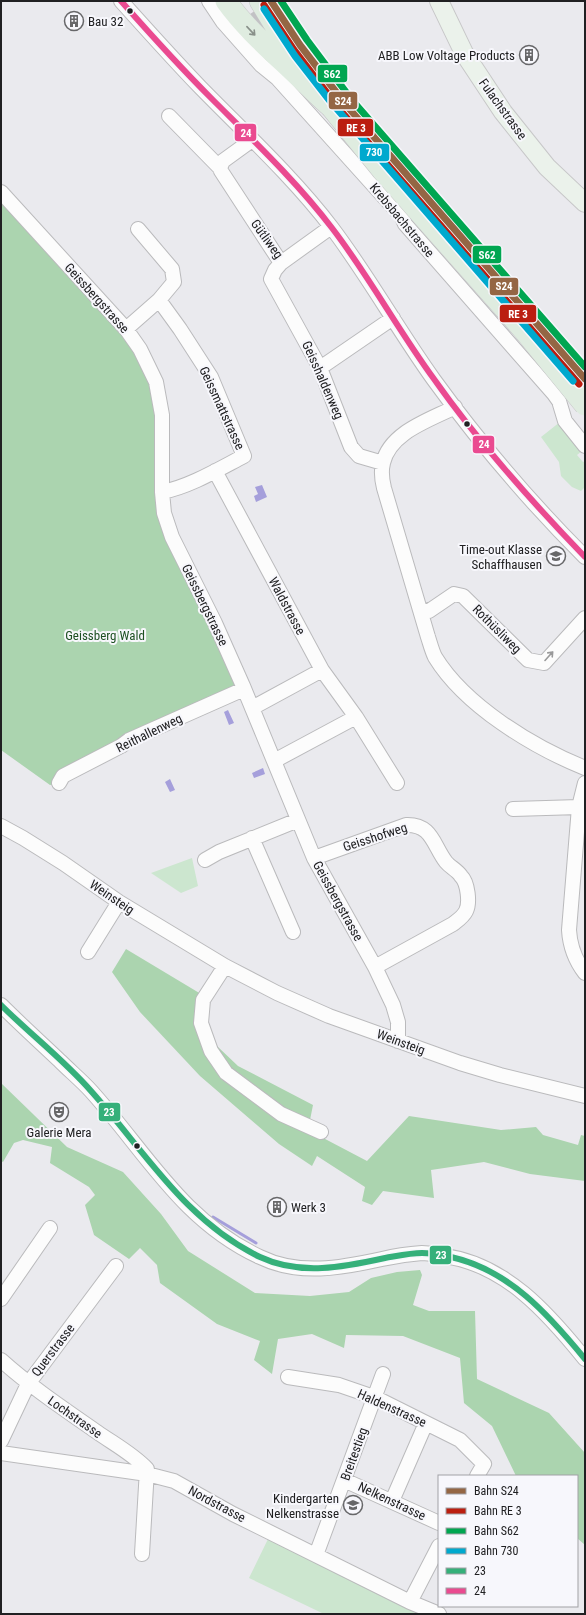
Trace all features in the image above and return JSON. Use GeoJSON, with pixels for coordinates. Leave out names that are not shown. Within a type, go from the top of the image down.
{"type":"FeatureCollection","features":[{"type":"Feature","properties":{"kind":"highway"},"geometry":{"type":"LineString","coordinates":[[260,1],[282,37],[323,92],[331,107],[382,170],[504,307],[585,404]]}},
{"type":"Feature","properties":{"kind":"highway"},"geometry":{"type":"LineString","coordinates":[[215,2],[235,14],[261,42],[298,76],[318,97],[331,107]]}},
{"type":"Feature","properties":{"kind":"main road","name":"Fulachstrasse"},"geometry":{"type":"LineString","coordinates":[[439,1],[464,53],[503,112],[548,167],[585,203]]}},
{"type":"Feature","properties":{"kind":"street"},"geometry":{"type":"LineString","coordinates":[[121,1],[199,86],[280,167],[331,227],[434,380],[521,488],[585,557]]}},
{"type":"Feature","properties":{"kind":"street","name":"Krebsbachstrasse"},"geometry":{"type":"LineString","coordinates":[[215,2],[223,22],[261,65],[277,78],[395,209],[402,217],[405,224],[559,400],[565,421],[585,446]]}},
{"type":"Feature","properties":{"kind":"street","name":"Gütliweg"},"geometry":{"type":"LineString","coordinates":[[169,116],[220,168],[224,177],[281,263],[331,227]]}},
{"type":"Feature","properties":{"kind":"street"},"geometry":{"type":"LineString","coordinates":[[220,168],[223,161],[252,140]]}},
{"type":"Feature","properties":{"kind":"street","name":"Geissbergstrasse"},"geometry":{"type":"LineString","coordinates":[[1,192],[126,329],[140,349],[156,382],[162,415],[162,492],[164,513],[172,537],[215,623],[314,858],[375,967],[393,1005],[399,1032],[398,1041]]}},
{"type":"Feature","properties":{"kind":"street"},"geometry":{"type":"LineString","coordinates":[[126,329],[159,300],[174,282],[172,269],[138,229]]}},
{"type":"Feature","properties":{"kind":"street","name":"Geisshaldenweg"},"geometry":{"type":"LineString","coordinates":[[281,263],[275,270],[271,279],[320,368],[351,447],[359,456],[382,463]]}},
{"type":"Feature","properties":{"kind":"street","name":"Geissmattstrasse"},"geometry":{"type":"LineString","coordinates":[[159,300],[180,329],[210,377],[244,456],[215,471]]}},
{"type":"Feature","properties":{"kind":"street"},"geometry":{"type":"LineString","coordinates":[[320,368],[393,318]]}},
{"type":"Feature","properties":{"kind":"street"},"geometry":{"type":"LineString","coordinates":[[455,407],[404,434],[389,450],[382,463],[384,488],[434,655],[455,684],[491,715],[524,738],[560,758],[585,768]]}},
{"type":"Feature","properties":{"kind":"street"},"geometry":{"type":"LineString","coordinates":[[162,492],[171,490],[215,471]]}},
{"type":"Feature","properties":{"kind":"street","name":"Waldstrasse"},"geometry":{"type":"LineString","coordinates":[[215,471],[322,670],[356,717],[397,783]]}},
{"type":"Feature","properties":{"kind":"street","name":"Rothüsliweg"},"geometry":{"type":"LineString","coordinates":[[420,609],[429,611],[454,594],[463,596],[528,660],[544,663],[585,618]]}},
{"type":"Feature","properties":{"kind":"street"},"geometry":{"type":"LineString","coordinates":[[252,708],[322,670]]}},
{"type":"Feature","properties":{"kind":"street","name":"Reithallenweg"},"geometry":{"type":"LineString","coordinates":[[58,783],[63,776],[121,746],[129,740],[244,689]]}},
{"type":"Feature","properties":{"kind":"street"},"geometry":{"type":"LineString","coordinates":[[274,761],[356,717]]}},
{"type":"Feature","properties":{"kind":"street"},"geometry":{"type":"LineString","coordinates":[[585,783],[579,807],[569,930],[570,944],[576,962],[585,973]]}},
{"type":"Feature","properties":{"kind":"street"},"geometry":{"type":"LineString","coordinates":[[513,809],[579,807]]}},
{"type":"Feature","properties":{"kind":"street"},"geometry":{"type":"LineString","coordinates":[[205,860],[219,852],[298,820]]}},
{"type":"Feature","properties":{"kind":"street","name":"Geisshofweg"},"geometry":{"type":"LineString","coordinates":[[314,858],[406,825],[413,825],[421,828],[429,834],[445,861],[463,877],[466,888],[467,910],[462,918],[375,967]]}},
{"type":"Feature","properties":{"kind":"street","name":"Weinsteig"},"geometry":{"type":"LineString","coordinates":[[1,826],[63,863],[119,902],[225,966],[277,993],[318,1011],[398,1041],[500,1075],[585,1096]]}},
{"type":"Feature","properties":{"kind":"street"},"geometry":{"type":"LineString","coordinates":[[252,838],[293,932]]}},
{"type":"Feature","properties":{"kind":"street"},"geometry":{"type":"LineString","coordinates":[[88,952],[119,902]]}},
{"type":"Feature","properties":{"kind":"street"},"geometry":{"type":"LineString","coordinates":[[225,966],[203,1000],[200,1023],[211,1051],[226,1073],[281,1114],[321,1132]]}},
{"type":"Feature","properties":{"kind":"street"},"geometry":{"type":"LineString","coordinates":[[1,1005],[91,1091],[174,1193],[217,1231],[245,1250],[262,1258],[290,1267],[314,1270],[348,1267],[388,1258],[424,1253],[457,1257],[477,1264],[505,1279],[532,1301],[561,1329],[585,1359]]}},
{"type":"Feature","properties":{"kind":"street"},"geometry":{"type":"LineString","coordinates":[[1,1298],[50,1228]]}},
{"type":"Feature","properties":{"kind":"street","name":"Querstrasse"},"geometry":{"type":"LineString","coordinates":[[1,1441],[28,1384],[116,1266]]}},
{"type":"Feature","properties":{"kind":"street","name":"Lochstrasse"},"geometry":{"type":"LineString","coordinates":[[1,1360],[28,1384],[132,1455],[147,1469],[147,1474]]}},
{"type":"Feature","properties":{"kind":"street","name":"Breitestieg"},"geometry":{"type":"LineString","coordinates":[[316,1555],[382,1374]]}},
{"type":"Feature","properties":{"kind":"street","name":"Haldenstrasse"},"geometry":{"type":"LineString","coordinates":[[288,1377],[339,1385],[374,1398],[426,1423],[460,1440],[480,1470]]}},
{"type":"Feature","properties":{"kind":"street"},"geometry":{"type":"LineString","coordinates":[[392,1501],[426,1423]]}},
{"type":"Feature","properties":{"kind":"street","name":"Nordstrasse"},"geometry":{"type":"LineString","coordinates":[[1,1453],[147,1474],[174,1481],[233,1514],[410,1602],[439,1614]]}},
{"type":"Feature","properties":{"kind":"street"},"geometry":{"type":"LineString","coordinates":[[142,1554],[147,1474]]}},
{"type":"Feature","properties":{"kind":"street","name":"Nelkenstrasse"},"geometry":{"type":"LineString","coordinates":[[344,1480],[438,1523]]}},
{"type":"Feature","properties":{"kind":"street"},"geometry":{"type":"LineString","coordinates":[[410,1602],[438,1548]]}},
{"type":"Feature","properties":{"kind":"green space","name":"Geissberg Wald"},"geometry":{"type":"Polygon","coordinates":[[[1,192],[126,329],[156,382],[164,513],[243,686],[59,783],[50,785],[1,750],[1,192]]]}},
{"type":"Feature","properties":{"kind":"green space"},"geometry":{"type":"Polygon","coordinates":[[[560,422],[582,451],[577,455],[583,462],[585,461],[585,487],[581,491],[572,487],[561,476],[559,462],[541,437],[560,422]]]}},
{"type":"Feature","properties":{"kind":"green space"},"geometry":{"type":"Polygon","coordinates":[[[192,858],[198,886],[181,893],[151,873],[192,858]]]}},
{"type":"Feature","properties":{"kind":"green space"},"geometry":{"type":"Polygon","coordinates":[[[126,949],[201,994],[197,1027],[238,1066],[313,1105],[308,1130],[367,1161],[409,1116],[501,1130],[536,1127],[543,1135],[578,1145],[581,1135],[585,1136],[585,1181],[530,1174],[484,1162],[431,1170],[434,1198],[383,1191],[372,1205],[362,1201],[365,1187],[317,1156],[312,1166],[279,1144],[200,1076],[140,1012],[112,972],[126,949]]]}},
{"type":"Feature","properties":{"kind":"green space"},"geometry":{"type":"Polygon","coordinates":[[[1,1083],[67,1147],[123,1172],[161,1214],[188,1251],[255,1293],[310,1296],[349,1292],[371,1278],[397,1272],[420,1270],[422,1275],[413,1305],[429,1311],[475,1311],[477,1379],[549,1413],[585,1453],[585,1545],[578,1539],[578,1475],[516,1475],[492,1426],[464,1403],[460,1358],[403,1336],[346,1335],[344,1348],[312,1334],[278,1339],[272,1374],[254,1360],[260,1341],[217,1324],[160,1283],[157,1265],[140,1248],[129,1259],[94,1235],[85,1205],[95,1195],[89,1187],[50,1163],[52,1147],[23,1140],[14,1143],[3,1162],[1,1161],[1,1083]]]}},
{"type":"Feature","properties":{"kind":"green space"},"geometry":{"type":"Polygon","coordinates":[[[269,1537],[424,1614],[324,1614],[249,1578],[269,1537]]]}},
{"type":"Feature","properties":{"kind":"shaded area"},"geometry":{"type":"Polygon","coordinates":[[[262,485],[267,497],[256,502],[254,496],[258,494],[255,487],[262,485]]]}},
{"type":"Feature","properties":{"kind":"shaded area"},"geometry":{"type":"Polygon","coordinates":[[[228,710],[234,723],[229,725],[224,712],[228,710]]]}},
{"type":"Feature","properties":{"kind":"shaded area"},"geometry":{"type":"Polygon","coordinates":[[[263,768],[265,774],[254,778],[252,773],[263,768]]]}},
{"type":"Feature","properties":{"kind":"shaded area"},"geometry":{"type":"Polygon","coordinates":[[[170,779],[175,790],[170,792],[165,782],[170,779]]]}},
{"type":"Feature","properties":{"kind":"waterway"},"geometry":{"type":"LineString","coordinates":[[213,1217],[256,1243]]}},
{"type":"Feature","properties":{"kind":"tunnel"},"geometry":{"type":"LineString","coordinates":[[253,12],[279,50]]}},
{"type":"Feature","properties":{"kind":"rail line","name":"S24"},"geometry":{"type":"LineString","coordinates":[[271,1],[300,45],[346,105],[585,379]]}},
{"type":"Feature","properties":{"kind":"rail line","name":"S62"},"geometry":{"type":"LineString","coordinates":[[281,1],[307,40],[352,100],[585,367]]}},
{"type":"Feature","properties":{"kind":"rail line","name":"730"},"geometry":{"type":"LineString","coordinates":[[264,9],[295,56],[330,101],[573,381]]}},
{"type":"Feature","properties":{"kind":"transit line","name":"24"},"geometry":{"type":"LineString","coordinates":[[121,1],[189,76],[290,178],[319,211],[346,246],[408,341],[451,403],[487,449],[525,493],[585,557]]}},
{"type":"Feature","properties":{"kind":"transit line"},"geometry":{"type":"LineString","coordinates":[[264,5],[294,50],[340,110],[579,384]]}},
{"type":"Feature","properties":{"kind":"transit line","name":"23"},"geometry":{"type":"LineString","coordinates":[[1,1005],[81,1080],[167,1183],[209,1224],[233,1242],[260,1257],[275,1263],[306,1268],[338,1267],[422,1253],[451,1257],[472,1263],[491,1272],[526,1296],[557,1326],[585,1359]]}},
{"type":"Feature","properties":{"kind":"place","name":"Bau 32"},"geometry":{"type":"Point","coordinates":[74,21]}},
{"type":"Feature","properties":{"kind":"place","name":"ABB Low Voltage Products"},"geometry":{"type":"Point","coordinates":[529,55]}},
{"type":"Feature","properties":{"kind":"place","name":"Time-out Klasse Schaffhausen"},"geometry":{"type":"Point","coordinates":[556,556]}},
{"type":"Feature","properties":{"kind":"place","name":"Galerie Mera"},"geometry":{"type":"Point","coordinates":[59,1112]}},
{"type":"Feature","properties":{"kind":"place","name":"Werk 3"},"geometry":{"type":"Point","coordinates":[277,1207]}},
{"type":"Feature","properties":{"kind":"place","name":"Kindergarten Nelkenstrasse"},"geometry":{"type":"Point","coordinates":[353,1505]}}]}
